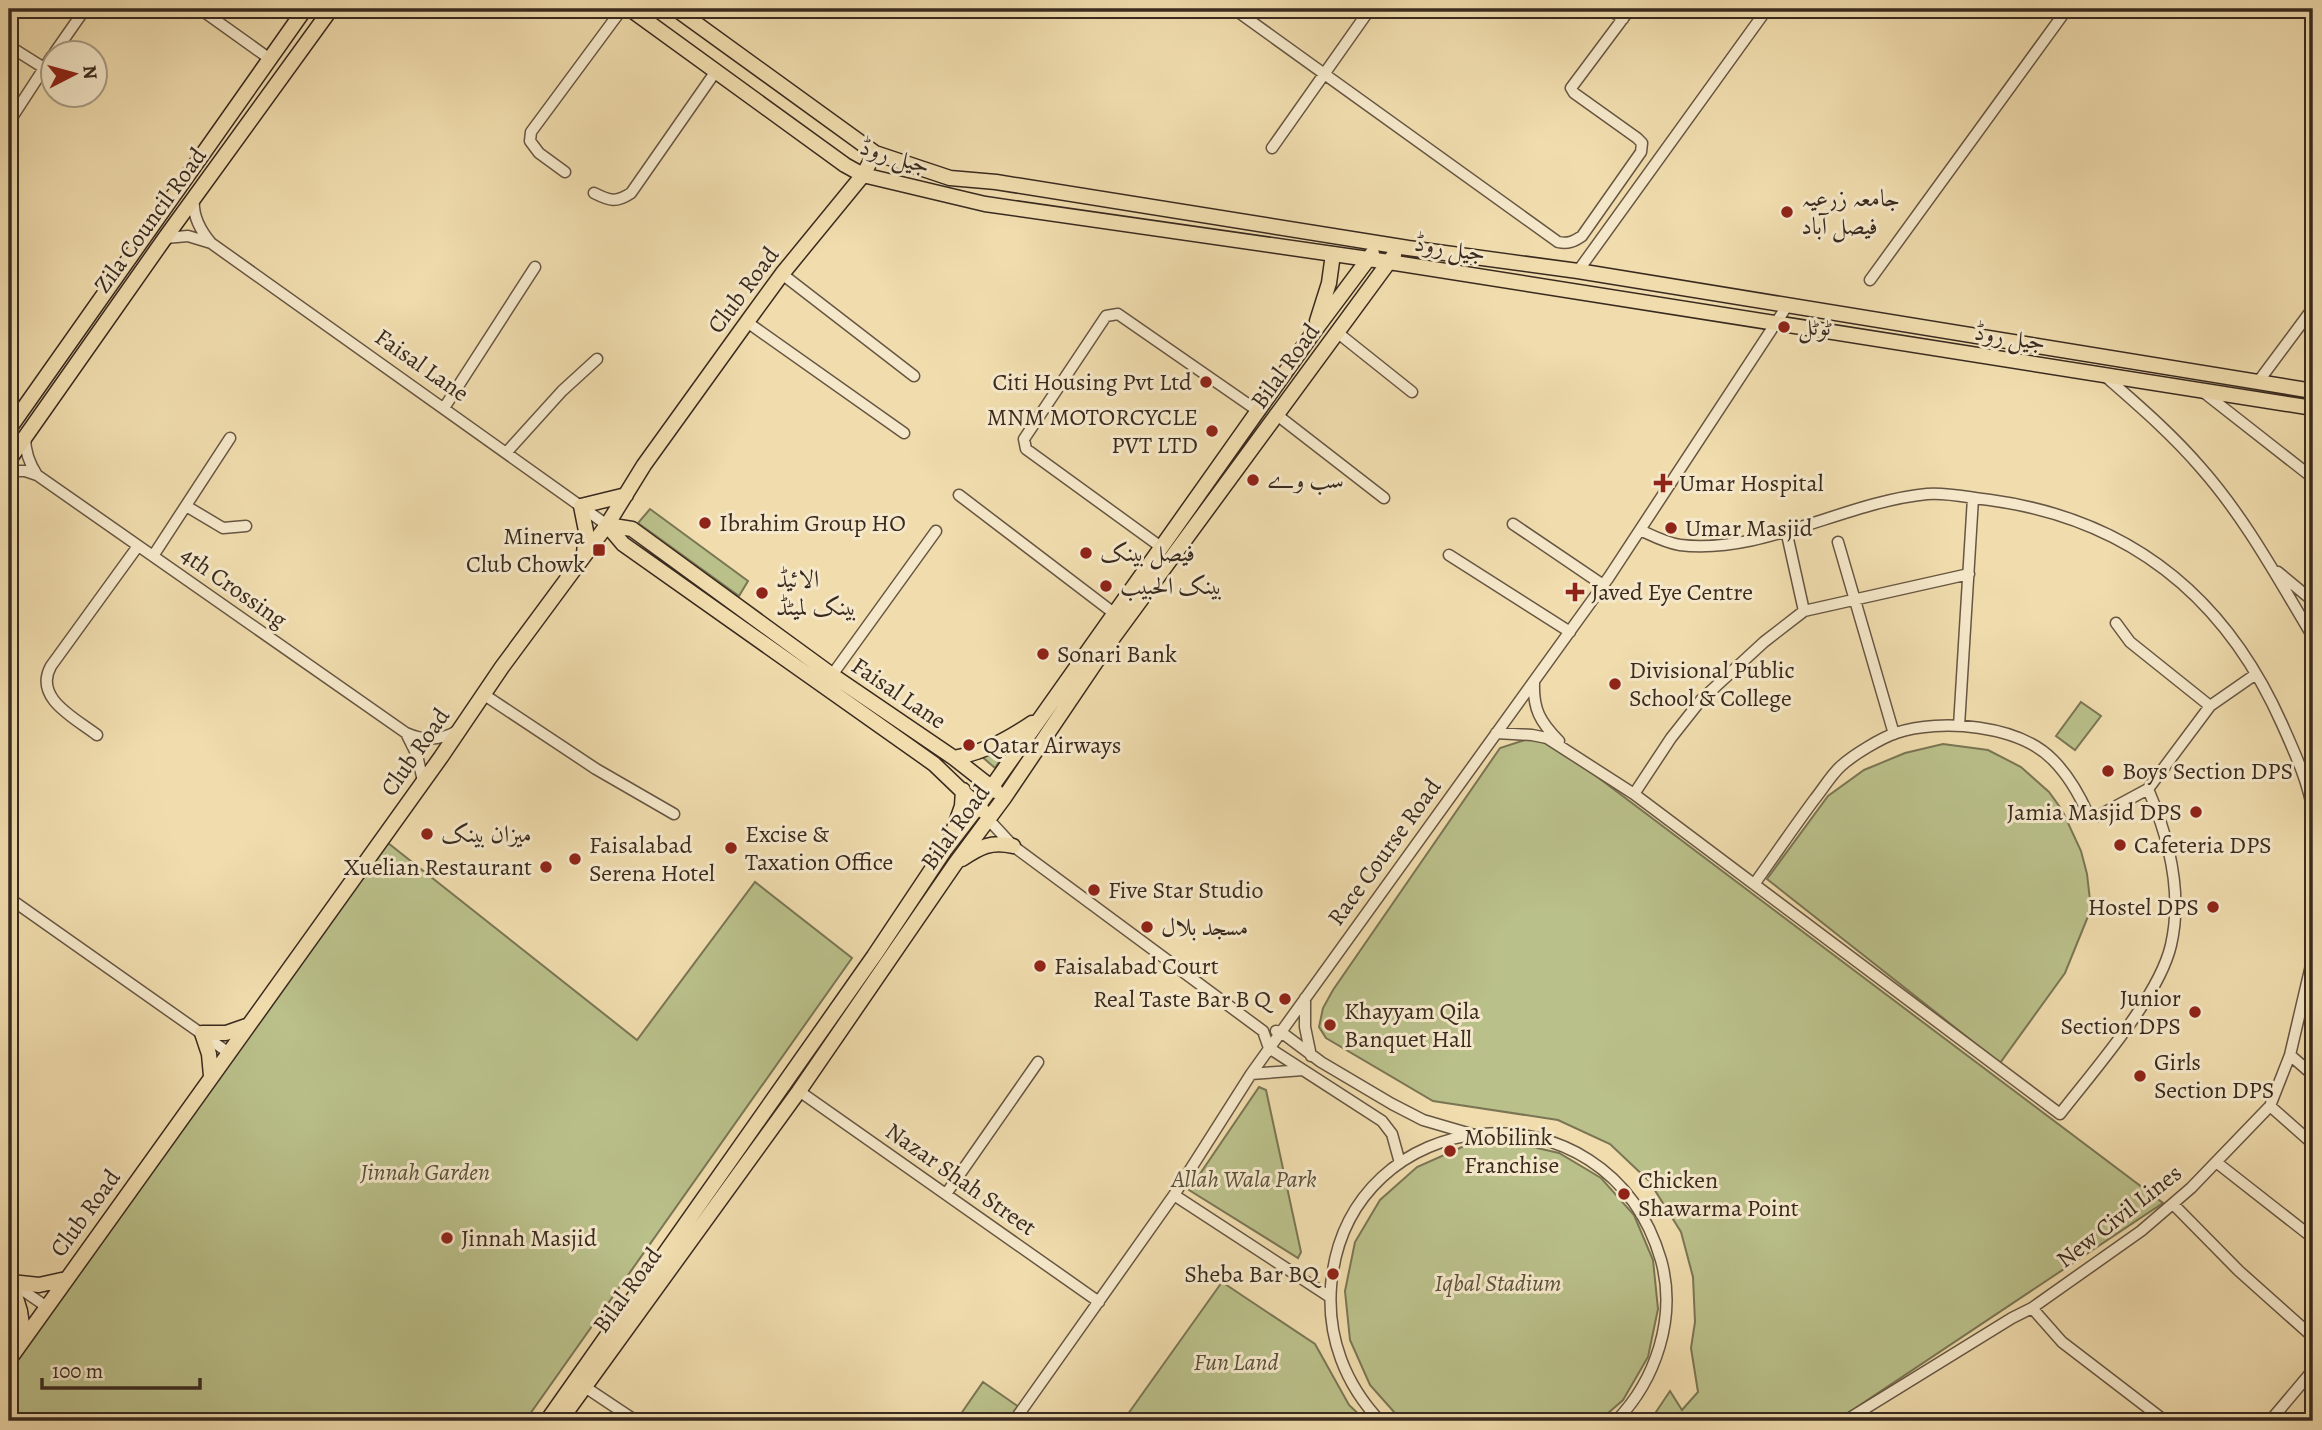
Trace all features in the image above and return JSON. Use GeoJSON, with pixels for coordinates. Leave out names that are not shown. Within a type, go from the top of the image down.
{"type":"FeatureCollection","features":[{"type":"Feature","properties":{"kind":"main road","name":"Zila Council Road"},"geometry":{"type":"LineString","coordinates":[[9,429],[305,9]]}},
{"type":"Feature","properties":{"kind":"main road","name":"Zila Council Road"},"geometry":{"type":"LineString","coordinates":[[9,460],[165,237],[331,9]]}},
{"type":"Feature","properties":{"kind":"main road","name":"جیل روڈ"},"geometry":{"type":"LineString","coordinates":[[630,9],[845,165],[863,175],[985,204],[1389,262],[2313,408]]}},
{"type":"Feature","properties":{"kind":"main road","name":"جیل روڈ"},"geometry":{"type":"LineString","coordinates":[[676,9],[875,153],[950,177],[1578,271],[2313,391]]}},
{"type":"Feature","properties":{"kind":"main road","name":"Club Road"},"geometry":{"type":"LineString","coordinates":[[9,1360],[607,525],[644,465],[782,274],[863,175],[875,153]]}},
{"type":"Feature","properties":{"kind":"main road","name":"Bilal Road"},"geometry":{"type":"LineString","coordinates":[[547,1421],[866,967],[944,851],[1313,333],[1381,243]]}},
{"type":"Feature","properties":{"kind":"main road","name":"Bilal Road"},"geometry":{"type":"LineString","coordinates":[[560,1421],[799,1091],[1104,650],[1401,246]]}},
{"type":"Feature","properties":{"kind":"main road"},"geometry":{"type":"LineString","coordinates":[[1313,333],[1329,282],[1333,254]]}},
{"type":"Feature","properties":{"kind":"main road"},"geometry":{"type":"LineString","coordinates":[[584,556],[586,531],[581,506],[626,495]]}},
{"type":"Feature","properties":{"kind":"main road","name":"Faisal Lane"},"geometry":{"type":"LineString","coordinates":[[607,525],[632,528],[832,675],[954,758],[1004,798]]}},
{"type":"Feature","properties":{"kind":"main road","name":"Faisal Lane"},"geometry":{"type":"LineString","coordinates":[[607,525],[623,544],[934,764],[979,805],[988,818]]}},
{"type":"Feature","properties":{"kind":"main road"},"geometry":{"type":"LineString","coordinates":[[954,758],[992,747],[1039,719]]}},
{"type":"Feature","properties":{"kind":"main road"},"geometry":{"type":"LineString","coordinates":[[944,851],[962,806],[963,790]]}},
{"type":"Feature","properties":{"kind":"main road"},"geometry":{"type":"LineString","coordinates":[[955,864],[988,844],[1013,846]]}},
{"type":"Feature","properties":{"kind":"main road"},"geometry":{"type":"LineString","coordinates":[[211,1076],[209,1054],[202,1033],[226,1033],[249,1025]]}},
{"type":"Feature","properties":{"kind":"main road"},"geometry":{"type":"LineString","coordinates":[[23,1339],[20,1311],[10,1282],[39,1285],[66,1279]]}},
{"type":"Feature","properties":{"kind":"street"},"geometry":{"type":"LineString","coordinates":[[65,38],[85,9]]}},
{"type":"Feature","properties":{"kind":"street"},"geometry":{"type":"LineString","coordinates":[[200,9],[270,59]]}},
{"type":"Feature","properties":{"kind":"street"},"geometry":{"type":"LineString","coordinates":[[565,172],[539,153],[530,141],[531,132],[622,9]]}},
{"type":"Feature","properties":{"kind":"street"},"geometry":{"type":"LineString","coordinates":[[1234,9],[1558,242],[1572,243],[1594,220],[1641,152],[1642,143],[1637,138],[1574,93],[1572,88],[1630,9]]}},
{"type":"Feature","properties":{"kind":"street"},"geometry":{"type":"LineString","coordinates":[[1272,148],[1370,9]]}},
{"type":"Feature","properties":{"kind":"street"},"geometry":{"type":"LineString","coordinates":[[1609,9],[1623,19]]}},
{"type":"Feature","properties":{"kind":"street"},"geometry":{"type":"LineString","coordinates":[[1578,271],[1768,9]]}},
{"type":"Feature","properties":{"kind":"street"},"geometry":{"type":"LineString","coordinates":[[1870,280],[2067,9]]}},
{"type":"Feature","properties":{"kind":"street"},"geometry":{"type":"LineString","coordinates":[[9,46],[38,64]]}},
{"type":"Feature","properties":{"kind":"street"},"geometry":{"type":"LineString","coordinates":[[594,193],[610,201],[620,200],[631,193],[716,71]]}},
{"type":"Feature","properties":{"kind":"street"},"geometry":{"type":"LineString","coordinates":[[9,122],[38,77]]}},
{"type":"Feature","properties":{"kind":"street","name":"Faisal Lane"},"geometry":{"type":"LineString","coordinates":[[194,197],[193,205],[199,226],[211,243]]}},
{"type":"Feature","properties":{"kind":"street","name":"Faisal Lane"},"geometry":{"type":"LineString","coordinates":[[165,237],[188,236],[211,243],[607,525]]}},
{"type":"Feature","properties":{"kind":"street"},"geometry":{"type":"LineString","coordinates":[[444,408],[535,267]]}},
{"type":"Feature","properties":{"kind":"street"},"geometry":{"type":"LineString","coordinates":[[782,274],[914,376]]}},
{"type":"Feature","properties":{"kind":"street","name":"Race Course Road"},"geometry":{"type":"LineString","coordinates":[[1014,1421],[1174,1195],[1280,1032],[1603,585],[1787,306]]}},
{"type":"Feature","properties":{"kind":"street"},"geometry":{"type":"LineString","coordinates":[[2258,382],[2313,308]]}},
{"type":"Feature","properties":{"kind":"street"},"geometry":{"type":"LineString","coordinates":[[1161,547],[1024,445],[1024,439],[1106,316],[1118,314],[1258,411]]}},
{"type":"Feature","properties":{"kind":"street"},"geometry":{"type":"LineString","coordinates":[[747,322],[904,433]]}},
{"type":"Feature","properties":{"kind":"street"},"geometry":{"type":"LineString","coordinates":[[1338,332],[1412,392]]}},
{"type":"Feature","properties":{"kind":"street"},"geometry":{"type":"LineString","coordinates":[[506,453],[562,391],[597,359]]}},
{"type":"Feature","properties":{"kind":"street"},"geometry":{"type":"LineString","coordinates":[[2102,374],[2167,432],[2202,468],[2264,552],[2313,637]]}},
{"type":"Feature","properties":{"kind":"street"},"geometry":{"type":"LineString","coordinates":[[2200,389],[2313,478]]}},
{"type":"Feature","properties":{"kind":"street"},"geometry":{"type":"LineString","coordinates":[[1277,415],[1384,498]]}},
{"type":"Feature","properties":{"kind":"street"},"geometry":{"type":"LineString","coordinates":[[25,437],[29,464],[37,475]]}},
{"type":"Feature","properties":{"kind":"street"},"geometry":{"type":"LineString","coordinates":[[153,556],[230,438]]}},
{"type":"Feature","properties":{"kind":"street","name":"4th Crossing"},"geometry":{"type":"LineString","coordinates":[[9,471],[25,471],[37,475],[407,733]]}},
{"type":"Feature","properties":{"kind":"street"},"geometry":{"type":"LineString","coordinates":[[1640,530],[1665,542],[1680,545],[1724,545],[1755,540],[1893,499],[1930,494],[2023,506],[2089,525],[2155,562],[2187,587],[2222,624],[2274,706],[2294,752],[2313,813]]}},
{"type":"Feature","properties":{"kind":"street"},"geometry":{"type":"LineString","coordinates":[[959,495],[1115,614]]}},
{"type":"Feature","properties":{"kind":"street"},"geometry":{"type":"LineString","coordinates":[[1959,726],[1973,498]]}},
{"type":"Feature","properties":{"kind":"street"},"geometry":{"type":"LineString","coordinates":[[186,506],[223,528],[246,526]]}},
{"type":"Feature","properties":{"kind":"street"},"geometry":{"type":"LineString","coordinates":[[1513,524],[1603,585]]}},
{"type":"Feature","properties":{"kind":"street"},"geometry":{"type":"LineString","coordinates":[[1786,530],[1804,611]]}},
{"type":"Feature","properties":{"kind":"street"},"geometry":{"type":"LineString","coordinates":[[832,675],[936,531]]}},
{"type":"Feature","properties":{"kind":"street"},"geometry":{"type":"LineString","coordinates":[[1838,542],[1894,734]]}},
{"type":"Feature","properties":{"kind":"street"},"geometry":{"type":"LineString","coordinates":[[97,735],[54,701],[47,690],[46,676],[138,546]]}},
{"type":"Feature","properties":{"kind":"street"},"geometry":{"type":"LineString","coordinates":[[1449,555],[1570,632]]}},
{"type":"Feature","properties":{"kind":"street"},"geometry":{"type":"LineString","coordinates":[[2273,568],[2313,601]]}},
{"type":"Feature","properties":{"kind":"street"},"geometry":{"type":"LineString","coordinates":[[1634,794],[1671,738],[1701,700],[1764,642],[1804,611],[1969,574]]}},
{"type":"Feature","properties":{"kind":"street"},"geometry":{"type":"LineString","coordinates":[[2116,623],[2130,642],[2210,706]]}},
{"type":"Feature","properties":{"kind":"street"},"geometry":{"type":"LineString","coordinates":[[1755,883],[1797,822],[1841,766],[1894,734],[1925,727],[1959,726],[1992,730],[2022,739],[2052,758],[2075,787],[2088,814],[2098,816],[2148,789],[2210,706],[2256,674]]}},
{"type":"Feature","properties":{"kind":"street"},"geometry":{"type":"LineString","coordinates":[[1534,683],[1533,703],[1541,718],[1565,748]]}},
{"type":"Feature","properties":{"kind":"street"},"geometry":{"type":"LineString","coordinates":[[484,694],[596,769],[674,814]]}},
{"type":"Feature","properties":{"kind":"street"},"geometry":{"type":"LineString","coordinates":[[407,733],[427,739],[449,736],[458,731]]}},
{"type":"Feature","properties":{"kind":"street"},"geometry":{"type":"LineString","coordinates":[[407,733],[417,755],[423,781]]}},
{"type":"Feature","properties":{"kind":"street"},"geometry":{"type":"LineString","coordinates":[[1496,733],[1547,738],[1634,794],[2060,1114],[2133,1019],[2157,979],[2171,946],[2175,909],[2174,877],[2167,844],[2148,789]]}},
{"type":"Feature","properties":{"kind":"street"},"geometry":{"type":"LineString","coordinates":[[988,818],[1013,846],[1263,1031],[1280,1032],[1311,1055],[1392,1104],[1423,1119],[1473,1134]]}},
{"type":"Feature","properties":{"kind":"street"},"geometry":{"type":"LineString","coordinates":[[9,898],[229,1054]]}},
{"type":"Feature","properties":{"kind":"street","name":"New Civil Lines"},"geometry":{"type":"LineString","coordinates":[[1845,1421],[2032,1308],[2141,1231],[2216,1162],[2270,1106],[2309,997],[2313,957]]}},
{"type":"Feature","properties":{"kind":"street"},"geometry":{"type":"LineString","coordinates":[[1305,998],[1311,1055]]}},
{"type":"Feature","properties":{"kind":"street"},"geometry":{"type":"LineString","coordinates":[[1263,1031],[1269,1048],[1388,1127],[1400,1163]]}},
{"type":"Feature","properties":{"kind":"street"},"geometry":{"type":"LineString","coordinates":[[2290,1055],[2313,1075]]}},
{"type":"Feature","properties":{"kind":"street"},"geometry":{"type":"LineString","coordinates":[[946,1194],[1038,1062]]}},
{"type":"Feature","properties":{"kind":"street"},"geometry":{"type":"LineString","coordinates":[[1251,1074],[1303,1070]]}},
{"type":"Feature","properties":{"kind":"street","name":"Nazar Shah Street"},"geometry":{"type":"LineString","coordinates":[[799,1091],[1099,1302]]}},
{"type":"Feature","properties":{"kind":"street"},"geometry":{"type":"LineString","coordinates":[[2270,1106],[2313,1144]]}},
{"type":"Feature","properties":{"kind":"street"},"geometry":{"type":"LineString","coordinates":[[1380,1421],[1357,1392],[1339,1356],[1331,1317],[1330,1297],[1336,1256],[1349,1223],[1369,1193],[1400,1163],[1445,1141],[1473,1134],[1498,1132],[1548,1140],[1572,1149],[1594,1162],[1630,1197],[1655,1241],[1666,1291],[1662,1341],[1654,1366],[1642,1388],[1616,1421]]}},
{"type":"Feature","properties":{"kind":"street"},"geometry":{"type":"LineString","coordinates":[[2216,1162],[2313,1238]]}},
{"type":"Feature","properties":{"kind":"street"},"geometry":{"type":"LineString","coordinates":[[1174,1195],[1330,1297]]}},
{"type":"Feature","properties":{"kind":"street"},"geometry":{"type":"LineString","coordinates":[[2173,1204],[2239,1271],[2313,1337]]}},
{"type":"Feature","properties":{"kind":"street"},"geometry":{"type":"LineString","coordinates":[[10,1282],[47,1307]]}},
{"type":"Feature","properties":{"kind":"street"},"geometry":{"type":"LineString","coordinates":[[2032,1308],[2062,1342],[2165,1421]]}},
{"type":"Feature","properties":{"kind":"street"},"geometry":{"type":"LineString","coordinates":[[2270,1421],[2313,1370]]}},
{"type":"Feature","properties":{"kind":"street"},"geometry":{"type":"LineString","coordinates":[[585,1387],[636,1421]]}},
{"type":"Feature","properties":{"kind":"green space"},"geometry":{"type":"Polygon","coordinates":[[[650,509],[748,581],[739,596],[638,523],[650,509]]]}},
{"type":"Feature","properties":{"kind":"green space"},"geometry":{"type":"Polygon","coordinates":[[[2081,702],[2101,716],[2075,750],[2056,736],[2081,702]]]}},
{"type":"Feature","properties":{"kind":"green space"},"geometry":{"type":"Polygon","coordinates":[[[1528,739],[1555,745],[2163,1203],[1836,1421],[1650,1421],[1670,1391],[1682,1410],[1698,1392],[1691,1348],[1695,1322],[1693,1277],[1681,1232],[1649,1181],[1610,1144],[1558,1120],[1433,1101],[1326,1038],[1319,1027],[1323,1008],[1333,990],[1500,748],[1528,739]]]}},
{"type":"Feature","properties":{"kind":"green space"},"geometry":{"type":"Polygon","coordinates":[[[1011,744],[995,768],[980,755],[1011,744]]]}},
{"type":"Feature","properties":{"kind":"green space"},"geometry":{"type":"Polygon","coordinates":[[[1943,744],[1988,750],[2021,767],[2049,792],[2062,810],[2081,851],[2087,874],[2091,909],[2065,973],[2000,1063],[1767,879],[1828,796],[1864,770],[1905,753],[1943,744]]]}},
{"type":"Feature","properties":{"kind":"green space","name":"Jinnah Garden"},"geometry":{"type":"Polygon","coordinates":[[[383,839],[637,1040],[755,882],[852,958],[525,1421],[9,1421],[9,1372],[383,839]]]}},
{"type":"Feature","properties":{"kind":"green space","name":"Allah Wala Park"},"geometry":{"type":"Polygon","coordinates":[[[1259,1087],[1266,1090],[1301,1252],[1298,1258],[1189,1190],[1259,1087]]]}},
{"type":"Feature","properties":{"kind":"green space","name":"Iqbal Stadium"},"geometry":{"type":"Polygon","coordinates":[[[1511,1142],[1559,1153],[1601,1178],[1634,1215],[1653,1260],[1658,1309],[1648,1357],[1623,1400],[1599,1421],[1402,1421],[1370,1385],[1350,1340],[1345,1291],[1355,1242],[1380,1200],[1417,1167],[1462,1147],[1511,1142]]]}},
{"type":"Feature","properties":{"kind":"green space","name":"Fun Land"},"geometry":{"type":"Polygon","coordinates":[[[1222,1282],[1315,1344],[1349,1405],[1366,1421],[1123,1421],[1222,1282]]]}},
{"type":"Feature","properties":{"kind":"green space"},"geometry":{"type":"Polygon","coordinates":[[[983,1382],[1039,1421],[956,1421],[983,1382]]]}},
{"type":"Feature","properties":{"kind":"place","name":"جامعہ زرعیہ فیصل آباد"},"geometry":{"type":"Point","coordinates":[1787,212]}},
{"type":"Feature","properties":{"kind":"place","name":"ٹوٹل"},"geometry":{"type":"Point","coordinates":[1784,327]}},
{"type":"Feature","properties":{"kind":"place","name":"Citi Housing Pvt Ltd"},"geometry":{"type":"Point","coordinates":[1206,382]}},
{"type":"Feature","properties":{"kind":"place","name":"MNM MOTORCYCLE PVT LTD"},"geometry":{"type":"Point","coordinates":[1212,431]}},
{"type":"Feature","properties":{"kind":"place","name":"سب وے"},"geometry":{"type":"Point","coordinates":[1253,480]}},
{"type":"Feature","properties":{"kind":"place","name":"Umar Hospital"},"geometry":{"type":"Point","coordinates":[1663,483]}},
{"type":"Feature","properties":{"kind":"place","name":"Ibrahim Group HO"},"geometry":{"type":"Point","coordinates":[705,523]}},
{"type":"Feature","properties":{"kind":"place","name":"Umar Masjid"},"geometry":{"type":"Point","coordinates":[1671,528]}},
{"type":"Feature","properties":{"kind":"place","name":"Minerva Club Chowk"},"geometry":{"type":"Point","coordinates":[599,550]}},
{"type":"Feature","properties":{"kind":"place","name":"فیصل بینک"},"geometry":{"type":"Point","coordinates":[1086,553]}},
{"type":"Feature","properties":{"kind":"place","name":"بينک الحبيب"},"geometry":{"type":"Point","coordinates":[1106,586]}},
{"type":"Feature","properties":{"kind":"place","name":"Javed Eye Centre"},"geometry":{"type":"Point","coordinates":[1575,592]}},
{"type":"Feature","properties":{"kind":"place","name":"الائیڈ بینک لمیٹڈ"},"geometry":{"type":"Point","coordinates":[762,593]}},
{"type":"Feature","properties":{"kind":"place","name":"Sonari Bank"},"geometry":{"type":"Point","coordinates":[1043,654]}},
{"type":"Feature","properties":{"kind":"place","name":"Divisional Public School & College"},"geometry":{"type":"Point","coordinates":[1615,684]}},
{"type":"Feature","properties":{"kind":"place","name":"Qatar Airways"},"geometry":{"type":"Point","coordinates":[969,745]}},
{"type":"Feature","properties":{"kind":"place","name":"Boys Section DPS"},"geometry":{"type":"Point","coordinates":[2108,771]}},
{"type":"Feature","properties":{"kind":"place","name":"Jamia Masjid DPS"},"geometry":{"type":"Point","coordinates":[2196,812]}},
{"type":"Feature","properties":{"kind":"place","name":"میزان بینک"},"geometry":{"type":"Point","coordinates":[427,834]}},
{"type":"Feature","properties":{"kind":"place","name":"Cafeteria DPS"},"geometry":{"type":"Point","coordinates":[2120,845]}},
{"type":"Feature","properties":{"kind":"place","name":"Excise & Taxation Office"},"geometry":{"type":"Point","coordinates":[731,848]}},
{"type":"Feature","properties":{"kind":"place","name":"Faisalabad Serena Hotel"},"geometry":{"type":"Point","coordinates":[575,859]}},
{"type":"Feature","properties":{"kind":"place","name":"Xuelian Restaurant"},"geometry":{"type":"Point","coordinates":[546,867]}},
{"type":"Feature","properties":{"kind":"place","name":"Five Star Studio"},"geometry":{"type":"Point","coordinates":[1094,890]}},
{"type":"Feature","properties":{"kind":"place","name":"Hostel DPS"},"geometry":{"type":"Point","coordinates":[2213,907]}},
{"type":"Feature","properties":{"kind":"place","name":"مسجد بلال"},"geometry":{"type":"Point","coordinates":[1147,927]}},
{"type":"Feature","properties":{"kind":"place","name":"Faisalabad Court"},"geometry":{"type":"Point","coordinates":[1040,966]}},
{"type":"Feature","properties":{"kind":"place","name":"Real Taste Bar B Q"},"geometry":{"type":"Point","coordinates":[1285,999]}},
{"type":"Feature","properties":{"kind":"place","name":"Junior Section DPS"},"geometry":{"type":"Point","coordinates":[2195,1012]}},
{"type":"Feature","properties":{"kind":"place","name":"Khayyam Qila Banquet Hall"},"geometry":{"type":"Point","coordinates":[1330,1025]}},
{"type":"Feature","properties":{"kind":"place","name":"Girls Section DPS"},"geometry":{"type":"Point","coordinates":[2140,1076]}},
{"type":"Feature","properties":{"kind":"place","name":"Mobilink Franchise"},"geometry":{"type":"Point","coordinates":[1450,1151]}},
{"type":"Feature","properties":{"kind":"place","name":"Chicken Shawarma Point"},"geometry":{"type":"Point","coordinates":[1624,1194]}},
{"type":"Feature","properties":{"kind":"place","name":"Jinnah Masjid"},"geometry":{"type":"Point","coordinates":[447,1238]}},
{"type":"Feature","properties":{"kind":"place","name":"Sheba Bar BQ"},"geometry":{"type":"Point","coordinates":[1333,1274]}}]}
